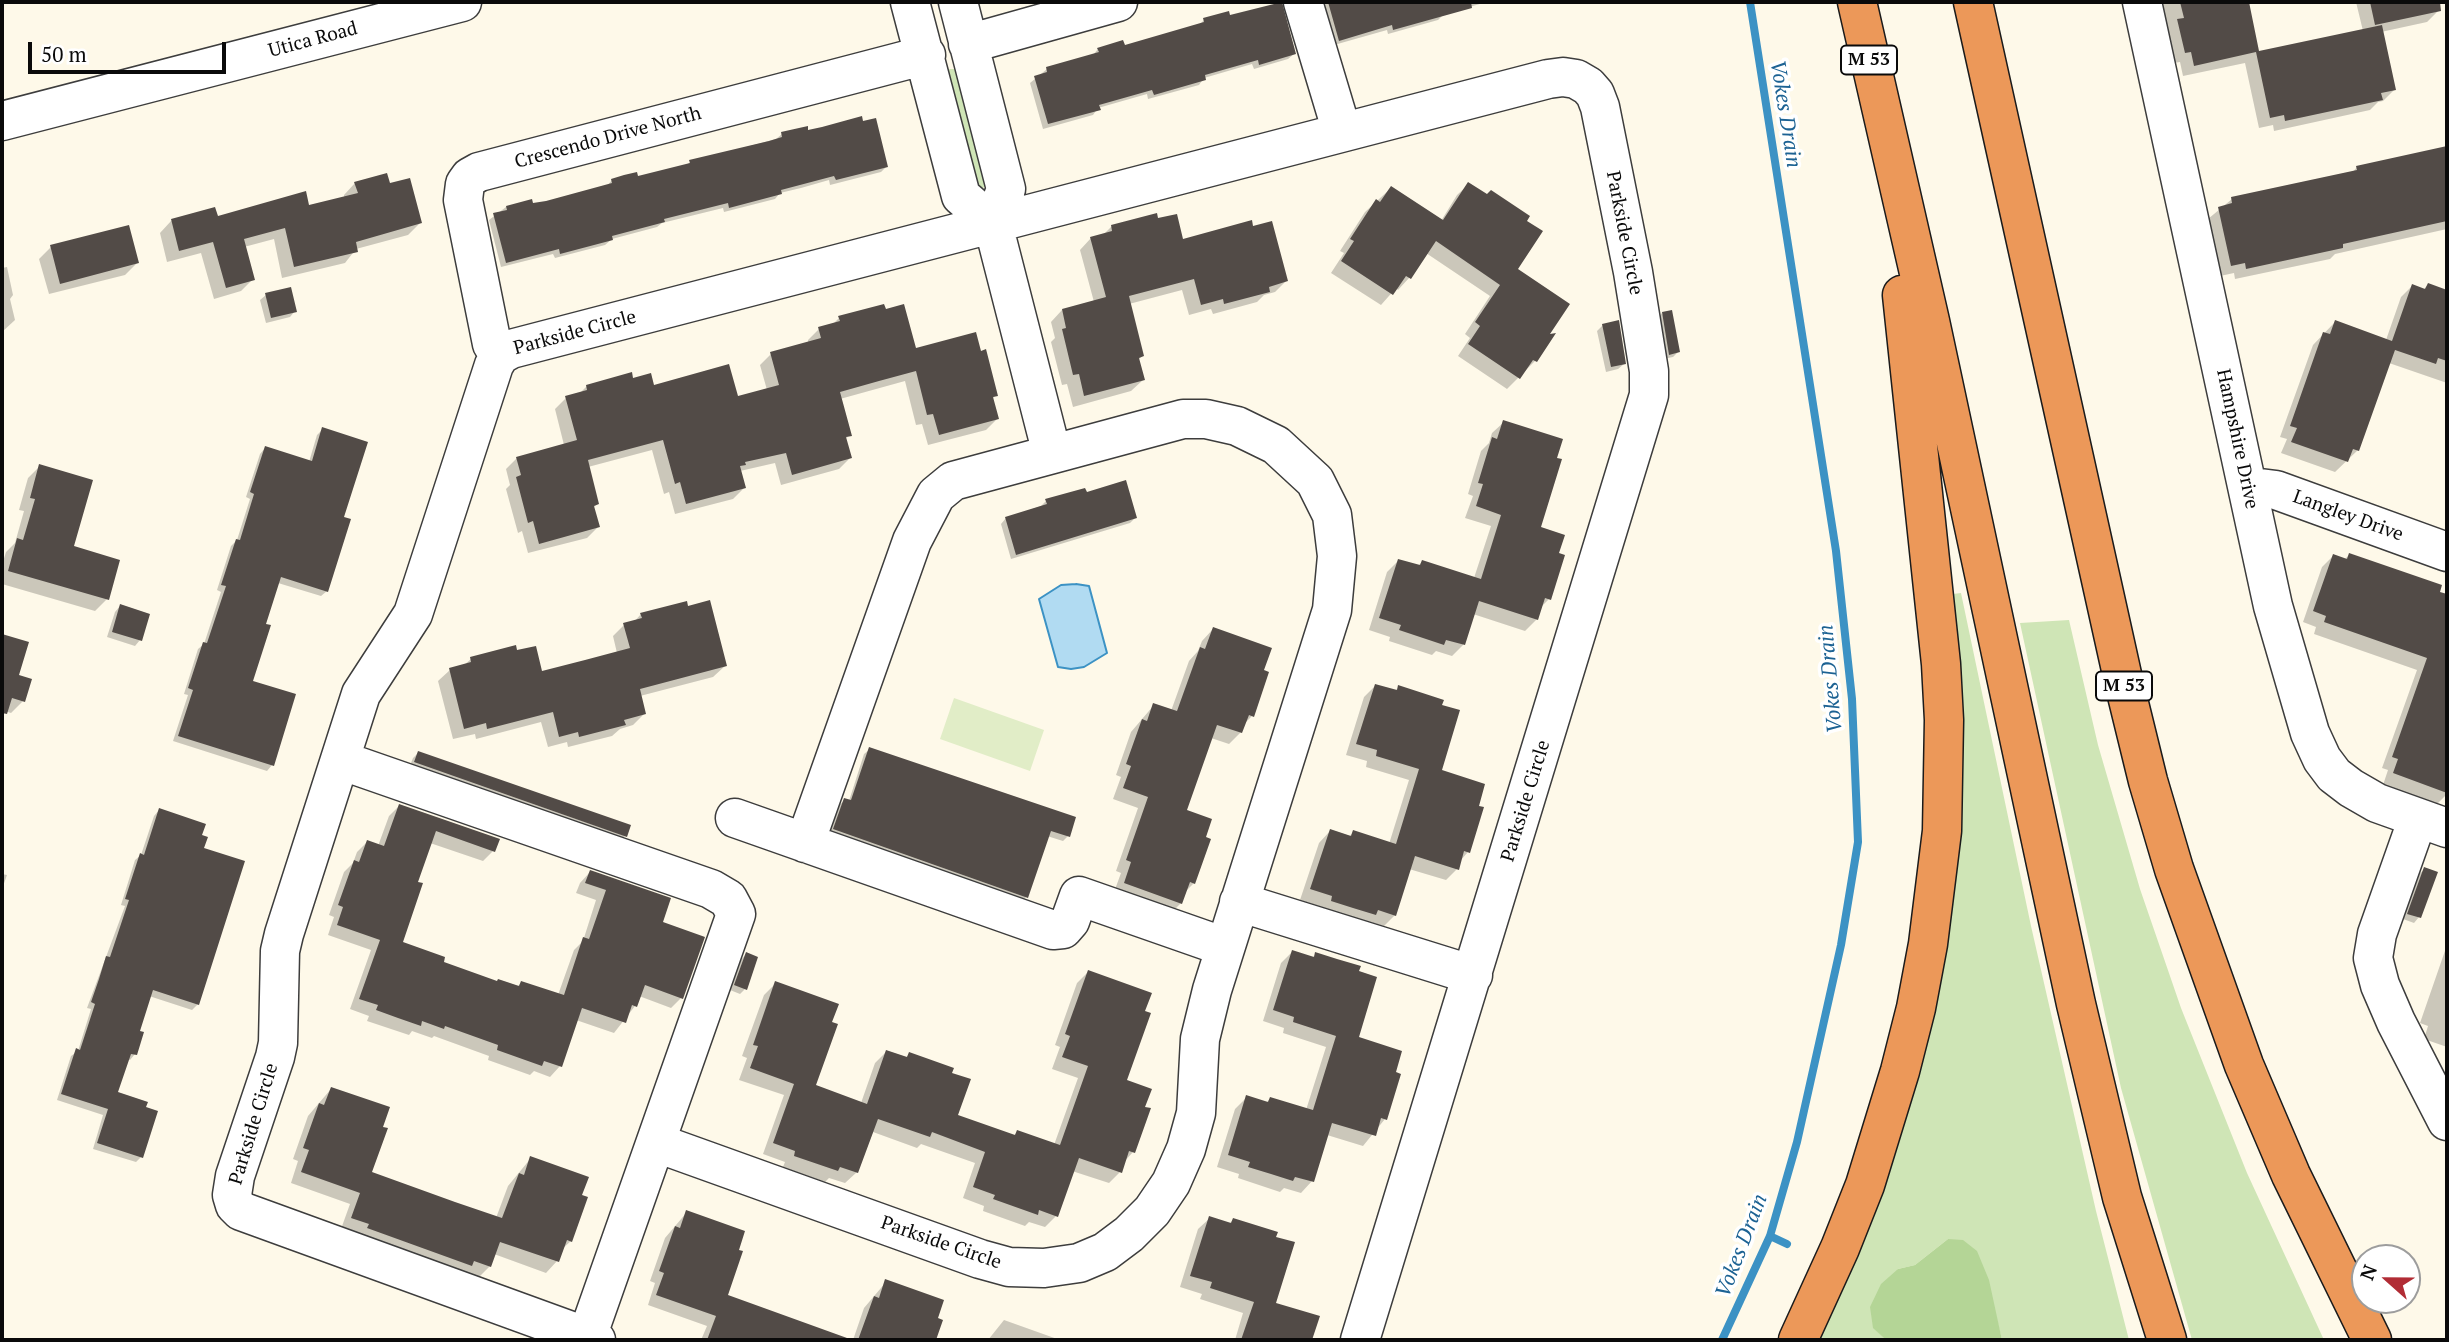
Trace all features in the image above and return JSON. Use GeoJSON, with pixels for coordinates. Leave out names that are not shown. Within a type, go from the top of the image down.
{"type":"FeatureCollection","features":[{"type":"Feature","properties":{"kind":"highway","name":"M 53"},"geometry":{"type":"LineString","coordinates":[[1857,2],[1933,335],[2076,1004],[2122,1197],[2167,1340]]}},
{"type":"Feature","properties":{"kind":"highway","name":"M 53"},"geometry":{"type":"LineString","coordinates":[[1973,2],[2123,679],[2174,869],[2249,1077],[2291,1175],[2372,1340]]}},
{"type":"Feature","properties":{"kind":"highway"},"geometry":{"type":"LineString","coordinates":[[1798,1340],[1865,1185],[1900,1071],[1928,944],[1942,831],[1944,720],[1941,664],[1882,119]]}},
{"type":"Feature","properties":{"kind":"street","name":"Utica Road"},"geometry":{"type":"LineString","coordinates":[[2,121],[462,2]]}},
{"type":"Feature","properties":{"kind":"street"},"geometry":{"type":"LineString","coordinates":[[911,2],[961,196],[993,224],[1052,454]]}},
{"type":"Feature","properties":{"kind":"street"},"geometry":{"type":"LineString","coordinates":[[958,2],[1006,189],[993,224]]}},
{"type":"Feature","properties":{"kind":"street"},"geometry":{"type":"LineString","coordinates":[[968,44],[1118,2]]}},
{"type":"Feature","properties":{"kind":"street"},"geometry":{"type":"LineString","coordinates":[[1303,2],[1342,132]]}},
{"type":"Feature","properties":{"kind":"street","name":"Hampshire Drive"},"geometry":{"type":"LineString","coordinates":[[2142,2],[2273,606],[2310,733],[2322,759],[2334,775],[2351,788],[2376,803],[2433,823]]}},
{"type":"Feature","properties":{"kind":"street","name":"Crescendo Drive North"},"geometry":{"type":"LineString","coordinates":[[500,355],[492,344],[463,200],[465,184],[470,177],[480,172],[926,55]]}},
{"type":"Feature","properties":{"kind":"street","name":"Parkside Circle"},"geometry":{"type":"LineString","coordinates":[[340,760],[710,889],[728,899],[736,914],[589,1340],[253,1216],[234,1205],[232,1195],[235,1176],[278,1043],[280,951],[284,934],[340,760],[362,694],[413,614],[494,365],[500,355],[524,346],[1548,79],[1576,79],[1595,94],[1600,107],[1633,272],[1649,371],[1649,395],[1646,412],[1360,1340]]}},
{"type":"Feature","properties":{"kind":"street","name":"Parkside Circle"},"geometry":{"type":"LineString","coordinates":[[656,1143],[980,1259],[1010,1267],[1079,1264],[1105,1252],[1129,1234],[1152,1211],[1171,1183],[1186,1149],[1196,1113],[1200,1039],[1212,990],[1332,610],[1337,556],[1332,515],[1315,481],[1276,445],[1237,426],[1206,419],[1183,419],[953,481],[936,495],[912,541],[805,843]]}},
{"type":"Feature","properties":{"kind":"street","name":"Langley Drive"},"geometry":{"type":"LineString","coordinates":[[2248,491],[2260,488],[2276,491],[2447,552]]}},
{"type":"Feature","properties":{"kind":"street"},"geometry":{"type":"LineString","coordinates":[[735,818],[1053,930],[1063,929],[1070,921],[1079,896],[1225,947]]}},
{"type":"Feature","properties":{"kind":"street"},"geometry":{"type":"LineString","coordinates":[[2433,823],[2377,934],[2373,958],[2379,985],[2447,1121]]}},
{"type":"Feature","properties":{"kind":"street"},"geometry":{"type":"LineString","coordinates":[[1239,902],[1473,975]]}},
{"type":"Feature","properties":{"kind":"green space"},"geometry":{"type":"Polygon","coordinates":[[[957,69],[989,183],[983,188],[975,187],[944,72],[957,69]]]}},
{"type":"Feature","properties":{"kind":"green space"},"geometry":{"type":"Polygon","coordinates":[[[1961,593],[2031,926],[2096,1211],[2129,1340],[2002,1340],[1995,1312],[1948,1239],[1915,1265],[1898,1269],[1874,1328],[1886,1340],[1818,1340],[1861,1246],[1957,668],[1953,594],[1961,593]]]}},
{"type":"Feature","properties":{"kind":"green space"},"geometry":{"type":"Polygon","coordinates":[[[2069,620],[2098,745],[2140,889],[2181,1008],[2247,1173],[2324,1340],[2192,1340],[2121,1088],[2020,623],[2069,620]]]}},
{"type":"Feature","properties":{"kind":"green space"},"geometry":{"type":"Polygon","coordinates":[[[954,698],[1044,730],[1030,771],[940,739],[954,698]]]}},
{"type":"Feature","properties":{"kind":"green space"},"geometry":{"type":"Polygon","coordinates":[[[1948,1239],[1963,1240],[1977,1251],[1989,1280],[2002,1340],[1886,1340],[1873,1328],[1870,1307],[1881,1284],[1898,1269],[1915,1265],[1948,1239]]]}},
{"type":"Feature","properties":{"kind":"water"},"geometry":{"type":"Polygon","coordinates":[[[1061,585],[1089,586],[1107,653],[1084,667],[1071,669],[1058,667],[1039,599],[1061,585]]]}},
{"type":"Feature","properties":{"kind":"building"},"geometry":{"type":"Polygon","coordinates":[[[1282,2],[1296,54],[1259,65],[1258,60],[1205,75],[1206,80],[1154,95],[1152,90],[1099,105],[1101,110],[1048,124],[1034,76],[1047,72],[1046,67],[1099,52],[1097,48],[1123,40],[1125,45],[1204,22],[1203,18],[1229,11],[1230,15],[1282,2]]]}},
{"type":"Feature","properties":{"kind":"building"},"geometry":{"type":"Polygon","coordinates":[[[1328,2],[1471,2],[1472,8],[1393,30],[1392,25],[1339,41],[1328,2]]]}},
{"type":"Feature","properties":{"kind":"building"},"geometry":{"type":"Polygon","coordinates":[[[2180,2],[2249,2],[2259,51],[2382,25],[2396,90],[2381,93],[2383,100],[2285,121],[2284,115],[2270,118],[2256,52],[2194,66],[2191,52],[2185,53],[2177,19],[2184,18],[2180,2]]]}},
{"type":"Feature","properties":{"kind":"building"},"geometry":{"type":"Polygon","coordinates":[[[2370,2],[2440,2],[2441,11],[2375,25],[2370,2]]]}},
{"type":"Feature","properties":{"kind":"building"},"geometry":{"type":"Polygon","coordinates":[[[862,116],[863,121],[876,118],[888,167],[836,180],[834,176],[729,208],[728,203],[664,219],[665,222],[612,236],[613,240],[560,254],[559,249],[506,263],[493,213],[507,210],[506,206],[532,199],[533,203],[546,201],[612,183],[611,179],[624,175],[637,172],[638,176],[690,163],[689,160],[769,141],[782,137],[781,132],[808,126],[808,130],[862,116]]]}},
{"type":"Feature","properties":{"kind":"building"},"geometry":{"type":"Polygon","coordinates":[[[2447,146],[2447,221],[2343,244],[2343,248],[2246,269],[2245,263],[2231,266],[2218,207],[2232,203],[2231,197],[2357,170],[2356,166],[2447,146]]]}},
{"type":"Feature","properties":{"kind":"building"},"geometry":{"type":"Polygon","coordinates":[[[387,173],[390,183],[410,178],[422,223],[356,242],[358,252],[294,267],[285,228],[244,239],[255,280],[226,288],[213,242],[179,251],[171,219],[215,207],[218,216],[306,191],[309,205],[358,193],[354,182],[387,173]]]}},
{"type":"Feature","properties":{"kind":"building"},"geometry":{"type":"Polygon","coordinates":[[[1468,182],[1487,194],[1491,190],[1530,216],[1527,221],[1543,231],[1518,269],[1570,304],[1550,334],[1556,333],[1537,362],[1533,360],[1520,379],[1468,344],[1480,326],[1475,322],[1500,285],[1436,241],[1411,279],[1406,276],[1393,295],[1341,261],[1354,241],[1350,239],[1376,199],[1380,202],[1391,186],[1443,220],[1468,182]]]}},
{"type":"Feature","properties":{"kind":"building"},"geometry":{"type":"Polygon","coordinates":[[[1157,213],[1158,218],[1177,214],[1183,239],[1252,220],[1253,226],[1272,221],[1288,281],[1269,287],[1270,292],[1224,304],[1223,299],[1201,305],[1194,279],[1129,296],[1144,356],[1139,358],[1145,380],[1084,396],[1079,374],[1073,375],[1062,329],[1066,328],[1062,309],[1106,297],[1090,237],[1112,231],[1111,225],[1157,213]]]}},
{"type":"Feature","properties":{"kind":"building"},"geometry":{"type":"Polygon","coordinates":[[[129,225],[139,263],[60,284],[50,245],[129,225]]]}},
{"type":"Feature","properties":{"kind":"building"},"geometry":{"type":"Polygon","coordinates":[[[2428,283],[2447,290],[2447,361],[2438,358],[2436,364],[2395,350],[2359,451],[2353,449],[2348,462],[2291,442],[2297,428],[2290,426],[2323,332],[2330,334],[2335,320],[2392,341],[2412,284],[2425,289],[2428,283]]]}},
{"type":"Feature","properties":{"kind":"building"},"geometry":{"type":"Polygon","coordinates":[[[291,287],[297,312],[271,318],[265,293],[291,287]]]}},
{"type":"Feature","properties":{"kind":"building"},"geometry":{"type":"Polygon","coordinates":[[[884,304],[886,309],[904,304],[916,348],[976,332],[981,351],[986,349],[998,396],[993,397],[999,419],[939,435],[933,414],[927,415],[916,371],[840,392],[852,436],[846,437],[852,458],[792,475],[786,453],[745,462],[746,465],[740,466],[746,488],[686,504],[680,482],[675,484],[663,440],[588,460],[599,504],[594,506],[600,527],[539,544],[533,521],[528,523],[516,477],[521,475],[516,457],[577,440],[565,396],[587,390],[586,385],[632,372],[633,378],[651,373],[654,385],[729,364],[738,396],[779,385],[770,352],[821,338],[818,327],[840,321],[838,316],[884,304]]]}},
{"type":"Feature","properties":{"kind":"building"},"geometry":{"type":"Polygon","coordinates":[[[1672,310],[1680,352],[1669,355],[1662,312],[1672,310]]]}},
{"type":"Feature","properties":{"kind":"building"},"geometry":{"type":"Polygon","coordinates":[[[1619,320],[1626,364],[1611,367],[1602,324],[1619,320]]]}},
{"type":"Feature","properties":{"kind":"building"},"geometry":{"type":"Polygon","coordinates":[[[1503,420],[1563,439],[1557,458],[1562,459],[1541,527],[1565,535],[1559,553],[1565,555],[1551,600],[1545,598],[1538,620],[1479,601],[1465,645],[1446,640],[1444,645],[1399,630],[1401,625],[1379,618],[1398,559],[1420,565],[1422,560],[1481,579],[1501,515],[1476,506],[1483,484],[1478,483],[1492,437],[1497,439],[1503,420]]]}},
{"type":"Feature","properties":{"kind":"building"},"geometry":{"type":"Polygon","coordinates":[[[322,427],[368,442],[344,517],[351,519],[328,592],[281,577],[266,624],[271,625],[253,681],[296,694],[274,766],[178,736],[193,690],[188,688],[226,586],[221,585],[236,539],[240,540],[254,494],[250,492],[265,446],[312,461],[322,427]]]}},
{"type":"Feature","properties":{"kind":"building"},"geometry":{"type":"Polygon","coordinates":[[[39,464],[93,480],[74,546],[120,560],[109,600],[8,571],[17,538],[23,540],[35,499],[30,498],[39,464]]]}},
{"type":"Feature","properties":{"kind":"building"},"geometry":{"type":"Polygon","coordinates":[[[1126,480],[1137,518],[1016,555],[1005,517],[1047,504],[1045,499],[1085,488],[1087,492],[1126,480]]]}},
{"type":"Feature","properties":{"kind":"building"},"geometry":{"type":"Polygon","coordinates":[[[2349,553],[2442,585],[2440,592],[2447,594],[2447,793],[2393,773],[2398,759],[2392,757],[2427,658],[2324,622],[2326,616],[2313,611],[2333,554],[2347,559],[2349,553]]]}},
{"type":"Feature","properties":{"kind":"building"},"geometry":{"type":"Polygon","coordinates":[[[710,600],[727,666],[640,689],[646,714],[624,720],[626,725],[579,737],[578,732],[559,737],[553,712],[487,729],[486,723],[464,729],[449,668],[471,662],[470,657],[516,645],[517,650],[536,646],[542,671],[585,660],[630,648],[623,623],[642,618],[640,613],[687,601],[688,606],[710,600]]]}},
{"type":"Feature","properties":{"kind":"building"},"geometry":{"type":"Polygon","coordinates":[[[120,604],[150,614],[142,641],[112,632],[120,604]]]}},
{"type":"Feature","properties":{"kind":"building"},"geometry":{"type":"Polygon","coordinates":[[[1213,627],[1272,648],[1264,670],[1269,672],[1254,717],[1249,715],[1242,733],[1217,725],[1187,810],[1212,819],[1206,837],[1211,839],[1195,884],[1190,882],[1182,904],[1124,883],[1131,862],[1126,860],[1148,797],[1123,788],[1131,766],[1126,764],[1142,719],[1147,721],[1153,703],[1177,711],[1200,647],[1205,649],[1213,627]]]}},
{"type":"Feature","properties":{"kind":"building"},"geometry":{"type":"Polygon","coordinates":[[[2,634],[29,642],[19,675],[32,679],[25,702],[12,698],[7,714],[2,713],[2,634]]]}},
{"type":"Feature","properties":{"kind":"building"},"geometry":{"type":"Polygon","coordinates":[[[1375,684],[1397,690],[1398,685],[1444,700],[1442,705],[1460,710],[1442,770],[1485,784],[1479,806],[1484,807],[1470,853],[1464,851],[1459,870],[1415,856],[1396,916],[1378,910],[1376,915],[1353,908],[1331,901],[1332,896],[1310,889],[1330,829],[1351,836],[1353,830],[1396,844],[1419,769],[1376,756],[1377,750],[1356,744],[1375,684]]]}},
{"type":"Feature","properties":{"kind":"building"},"geometry":{"type":"Polygon","coordinates":[[[869,747],[1076,817],[1070,837],[1051,831],[1028,898],[833,829],[844,798],[851,800],[869,747]]]}},
{"type":"Feature","properties":{"kind":"building"},"geometry":{"type":"Polygon","coordinates":[[[418,751],[631,825],[627,837],[414,762],[418,751]]]}},
{"type":"Feature","properties":{"kind":"building"},"geometry":{"type":"Polygon","coordinates":[[[399,804],[500,839],[495,852],[436,831],[418,882],[423,883],[403,942],[445,957],[444,962],[497,981],[498,979],[519,986],[521,981],[564,995],[583,937],[589,939],[606,890],[585,883],[590,870],[671,898],[663,922],[705,937],[683,999],[645,985],[637,1007],[632,1005],[626,1023],[582,1008],[562,1067],[544,1061],[542,1066],[497,1050],[498,1045],[445,1026],[444,1029],[422,1021],[421,1026],[376,1010],[378,1005],[359,999],[380,940],[337,925],[343,907],[338,905],[354,860],[359,862],[367,840],[384,846],[399,804]]]}},
{"type":"Feature","properties":{"kind":"building"},"geometry":{"type":"Polygon","coordinates":[[[159,808],[206,824],[202,835],[208,837],[204,848],[245,861],[199,1005],[153,990],[140,1031],[144,1032],[137,1055],[131,1054],[118,1092],[148,1102],[146,1107],[158,1111],[143,1158],[97,1143],[108,1109],[61,1094],[76,1048],[80,1050],[95,1004],[91,1002],[106,956],[110,957],[129,900],[125,899],[140,853],[144,855],[159,808]]]}},
{"type":"Feature","properties":{"kind":"building"},"geometry":{"type":"Polygon","coordinates":[[[2424,867],[2438,872],[2421,918],[2407,914],[2424,867]]]}},
{"type":"Feature","properties":{"kind":"building"},"geometry":{"type":"Polygon","coordinates":[[[1292,950],[1314,957],[1315,952],[1361,966],[1359,971],[1377,977],[1359,1037],[1402,1051],[1396,1072],[1401,1074],[1387,1120],[1381,1118],[1376,1136],[1332,1123],[1314,1182],[1295,1177],[1293,1181],[1248,1167],[1250,1162],[1228,1155],[1246,1095],[1268,1102],[1270,1097],[1313,1110],[1336,1036],[1293,1022],[1294,1017],[1273,1010],[1292,950]]]}},
{"type":"Feature","properties":{"kind":"building"},"geometry":{"type":"Polygon","coordinates":[[[746,952],[758,957],[747,990],[734,985],[746,952]]]}},
{"type":"Feature","properties":{"kind":"building"},"geometry":{"type":"Polygon","coordinates":[[[1088,970],[1152,993],[1145,1011],[1151,1013],[1127,1080],[1152,1089],[1145,1107],[1151,1108],[1135,1153],[1129,1151],[1122,1173],[1079,1158],[1058,1217],[1039,1210],[1038,1215],[993,1199],[995,1195],[973,1187],[985,1152],[932,1132],[930,1137],[878,1119],[858,1173],[840,1167],[838,1171],[794,1156],[795,1151],[773,1143],[794,1084],[750,1068],[758,1046],[753,1045],[775,981],[839,1004],[832,1022],[838,1024],[816,1085],[867,1104],[886,1050],[907,1057],[909,1052],[954,1068],[952,1073],[971,1079],[958,1115],[1015,1135],[1017,1130],[1060,1145],[1088,1066],[1062,1057],[1070,1036],[1065,1034],[1088,970]]]}},
{"type":"Feature","properties":{"kind":"building"},"geometry":{"type":"Polygon","coordinates":[[[331,1087],[390,1107],[383,1127],[388,1128],[372,1172],[455,1202],[502,1218],[519,1173],[524,1175],[530,1156],[589,1177],[582,1195],[588,1197],[572,1242],[567,1240],[559,1262],[500,1242],[491,1267],[474,1261],[472,1266],[367,1228],[369,1224],[351,1218],[360,1193],[301,1172],[309,1150],[303,1148],[319,1103],[324,1105],[331,1087]]]}},
{"type":"Feature","properties":{"kind":"building"},"geometry":{"type":"Polygon","coordinates":[[[686,1210],[745,1231],[739,1250],[743,1251],[728,1295],[847,1338],[846,1340],[707,1340],[716,1316],[656,1295],[664,1273],[659,1271],[675,1226],[680,1228],[686,1210]]]}},
{"type":"Feature","properties":{"kind":"building"},"geometry":{"type":"Polygon","coordinates":[[[1209,1216],[1231,1223],[1233,1218],[1278,1232],[1276,1237],[1295,1242],[1276,1303],[1320,1316],[1312,1340],[1241,1340],[1254,1302],[1210,1288],[1212,1282],[1190,1276],[1209,1216]]]}},
{"type":"Feature","properties":{"kind":"building"},"geometry":{"type":"Polygon","coordinates":[[[885,1279],[944,1300],[938,1318],[943,1320],[936,1340],[858,1340],[874,1296],[879,1298],[885,1279]]]}},
{"type":"Feature","properties":{"kind":"waterway","name":"Vokes Drain"},"geometry":{"type":"LineString","coordinates":[[1722,1340],[1770,1236],[1797,1142],[1841,945],[1858,842],[1852,699],[1836,551],[1750,2]]}},
{"type":"Feature","properties":{"kind":"waterway"},"geometry":{"type":"LineString","coordinates":[[1770,1236],[1787,1244]]}}]}
